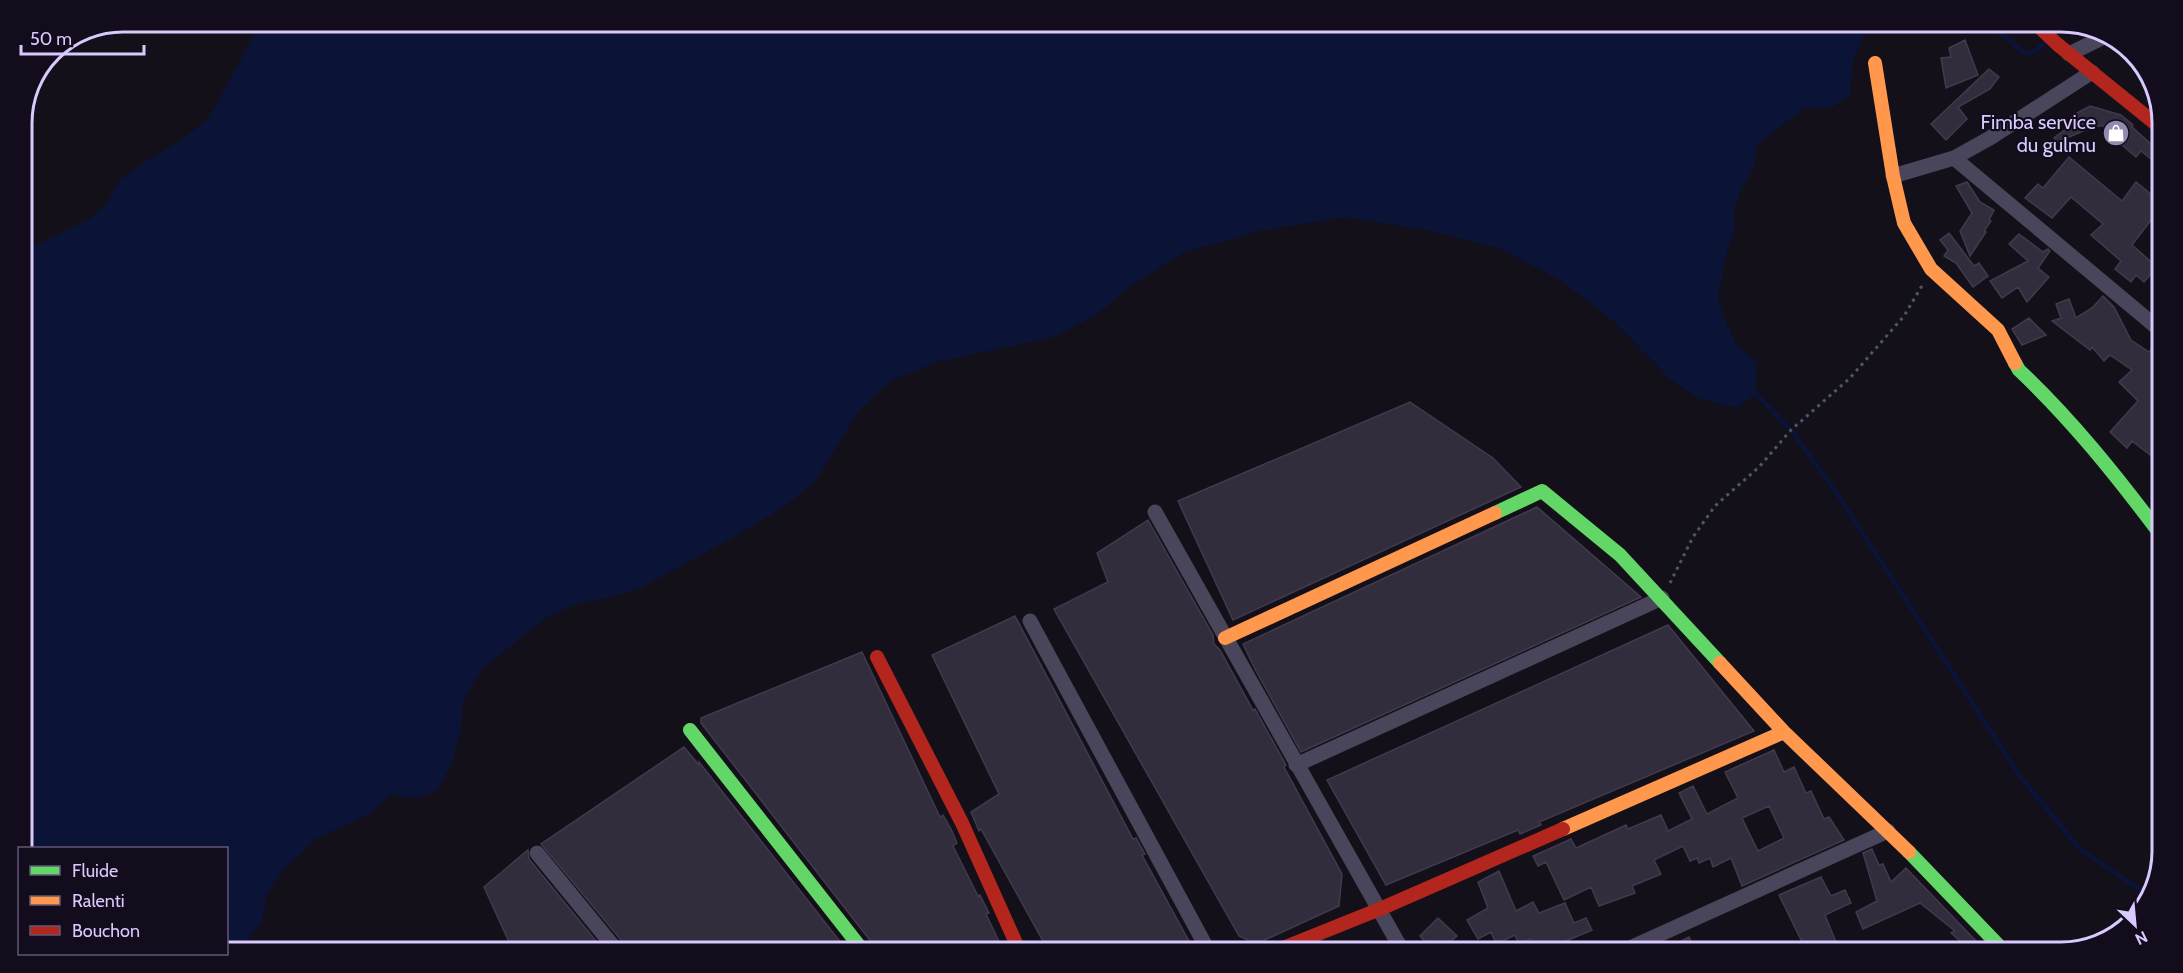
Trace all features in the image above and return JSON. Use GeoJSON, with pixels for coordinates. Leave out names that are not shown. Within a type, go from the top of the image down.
{"type":"FeatureCollection","features":[{"type":"Feature","properties":{"kind":"street"},"geometry":{"type":"LineString","coordinates":[[2042,31],[2151,120]]}},
{"type":"Feature","properties":{"kind":"street"},"geometry":{"type":"LineString","coordinates":[[2069,54],[2098,40]]}},
{"type":"Feature","properties":{"kind":"street"},"geometry":{"type":"LineString","coordinates":[[1875,63],[1893,176],[1904,224],[1932,269],[1998,330],[2019,370],[2056,405],[2116,475],[2152,522]]}},
{"type":"Feature","properties":{"kind":"street"},"geometry":{"type":"LineString","coordinates":[[1893,176],[1954,158],[1990,138],[2092,72]]}},
{"type":"Feature","properties":{"kind":"street"},"geometry":{"type":"LineString","coordinates":[[1954,158],[2151,323]]}},
{"type":"Feature","properties":{"kind":"street"},"geometry":{"type":"LineString","coordinates":[[1225,638],[1542,491],[1620,555],[1785,732],[1888,831],[1995,942]]}},
{"type":"Feature","properties":{"kind":"street"},"geometry":{"type":"LineString","coordinates":[[1155,512],[1398,942]]}},
{"type":"Feature","properties":{"kind":"street"},"geometry":{"type":"LineString","coordinates":[[1296,765],[1662,598]]}},
{"type":"Feature","properties":{"kind":"street"},"geometry":{"type":"LineString","coordinates":[[1030,621],[1204,942]]}},
{"type":"Feature","properties":{"kind":"street"},"geometry":{"type":"LineString","coordinates":[[877,657],[962,823],[1016,942]]}},
{"type":"Feature","properties":{"kind":"street"},"geometry":{"type":"LineString","coordinates":[[690,730],[856,942]]}},
{"type":"Feature","properties":{"kind":"street"},"geometry":{"type":"LineString","coordinates":[[1297,942],[1380,909],[1785,732]]}},
{"type":"Feature","properties":{"kind":"street"},"geometry":{"type":"LineString","coordinates":[[1643,942],[1888,831]]}},
{"type":"Feature","properties":{"kind":"street"},"geometry":{"type":"LineString","coordinates":[[537,853],[610,942]]}},
{"type":"Feature","properties":{"kind":"path"},"geometry":{"type":"LineString","coordinates":[[1662,598],[1693,537],[1714,506],[1759,466],[1791,430],[1850,378],[1904,316],[1932,269]]}},
{"type":"Feature","properties":{"kind":"water"},"geometry":{"type":"Polygon","coordinates":[[[256,31],[1866,31],[1853,61],[1850,95],[1832,108],[1805,108],[1758,144],[1753,169],[1741,189],[1734,210],[1735,230],[1727,251],[1718,297],[1725,320],[1737,345],[1757,362],[1756,394],[1737,408],[1700,399],[1671,380],[1613,321],[1560,280],[1500,249],[1432,231],[1345,217],[1260,231],[1185,252],[1131,286],[1095,316],[1054,337],[937,362],[891,381],[858,412],[817,479],[787,505],[738,535],[641,588],[604,599],[579,603],[547,617],[482,669],[463,701],[461,728],[452,763],[437,791],[417,798],[390,795],[373,812],[316,839],[280,873],[266,897],[262,921],[246,942],[228,942],[228,847],[32,847],[32,247],[86,221],[105,206],[120,179],[178,142],[208,119],[256,31]]]}},
{"type":"Feature","properties":{"kind":"building"},"geometry":{"type":"Polygon","coordinates":[[[1965,40],[1978,75],[1946,88],[1941,58],[1951,57],[1949,48],[1965,40]]]}},
{"type":"Feature","properties":{"kind":"building"},"geometry":{"type":"Polygon","coordinates":[[[1989,69],[1999,77],[1990,89],[1958,107],[1967,119],[1946,140],[1931,124],[1989,69]]]}},
{"type":"Feature","properties":{"kind":"building"},"geometry":{"type":"Polygon","coordinates":[[[2090,106],[2121,115],[2151,144],[2151,159],[2141,151],[2136,157],[2122,145],[2128,139],[2109,126],[2095,126],[2057,142],[2054,138],[2078,120],[2075,114],[2090,106]]]}},
{"type":"Feature","properties":{"kind":"building"},"geometry":{"type":"Polygon","coordinates":[[[2069,157],[2122,201],[2136,182],[2151,194],[2151,220],[2132,245],[2151,262],[2151,274],[2144,282],[2136,275],[2131,282],[2115,269],[2121,261],[2091,235],[2103,224],[2071,197],[2052,218],[2025,198],[2038,184],[2043,188],[2069,157]]]}},
{"type":"Feature","properties":{"kind":"building"},"geometry":{"type":"Polygon","coordinates":[[[1967,182],[1980,202],[1994,210],[1989,220],[1991,221],[1984,231],[1986,232],[1970,256],[1960,231],[1972,213],[1956,186],[1967,182]]]}},
{"type":"Feature","properties":{"kind":"building"},"geometry":{"type":"Polygon","coordinates":[[[1949,233],[1974,266],[1979,263],[1988,276],[1973,287],[1956,263],[1944,256],[1948,250],[1940,240],[1949,233]]]}},
{"type":"Feature","properties":{"kind":"building"},"geometry":{"type":"Polygon","coordinates":[[[2019,234],[2043,252],[2048,249],[2050,251],[2038,268],[2049,277],[2027,302],[2018,287],[2002,298],[1990,281],[2028,261],[2009,244],[2019,234]]]}},
{"type":"Feature","properties":{"kind":"building"},"geometry":{"type":"Polygon","coordinates":[[[2103,296],[2114,307],[2131,340],[2149,352],[2151,349],[2151,456],[2132,441],[2127,448],[2110,432],[2138,401],[2119,382],[2132,370],[2110,355],[2104,361],[2092,347],[2090,350],[2052,321],[2061,318],[2056,304],[2069,299],[2076,318],[2092,308],[2103,296]]]}},
{"type":"Feature","properties":{"kind":"building"},"geometry":{"type":"Polygon","coordinates":[[[2029,318],[2046,335],[2022,345],[2012,329],[2029,318]]]}},
{"type":"Feature","properties":{"kind":"building"},"geometry":{"type":"Polygon","coordinates":[[[1410,402],[1493,458],[1521,487],[1233,620],[1178,501],[1410,402]]]}},
{"type":"Feature","properties":{"kind":"building"},"geometry":{"type":"Polygon","coordinates":[[[1537,507],[1641,597],[1301,752],[1243,644],[1537,507]]]}},
{"type":"Feature","properties":{"kind":"building"},"geometry":{"type":"Polygon","coordinates":[[[1148,520],[1213,635],[1214,644],[1220,650],[1286,765],[1284,767],[1342,874],[1339,906],[1260,942],[1252,942],[1239,936],[1054,609],[1108,582],[1097,553],[1148,520]]]}},
{"type":"Feature","properties":{"kind":"building"},"geometry":{"type":"Polygon","coordinates":[[[1015,616],[1133,839],[1136,838],[1145,854],[1142,855],[1190,942],[1043,942],[981,829],[979,831],[971,812],[999,794],[932,655],[1015,616]]]}},
{"type":"Feature","properties":{"kind":"building"},"geometry":{"type":"Polygon","coordinates":[[[1668,625],[1754,731],[1539,822],[1541,825],[1520,834],[1518,830],[1386,885],[1327,780],[1668,625]]]}},
{"type":"Feature","properties":{"kind":"building"},"geometry":{"type":"Polygon","coordinates":[[[862,652],[940,817],[943,815],[951,829],[957,843],[953,846],[989,913],[986,914],[999,942],[871,942],[701,723],[701,718],[862,652]]]}},
{"type":"Feature","properties":{"kind":"building"},"geometry":{"type":"Polygon","coordinates":[[[684,747],[699,765],[699,762],[840,942],[623,942],[541,844],[684,747]]]}},
{"type":"Feature","properties":{"kind":"building"},"geometry":{"type":"Polygon","coordinates":[[[1774,750],[1784,772],[1794,767],[1806,793],[1811,791],[1824,819],[1829,817],[1844,840],[1742,886],[1731,858],[1713,867],[1710,858],[1699,863],[1697,858],[1690,861],[1683,846],[1654,860],[1661,874],[1632,886],[1635,893],[1599,906],[1591,887],[1564,900],[1546,862],[1538,866],[1533,856],[1571,839],[1576,848],[1626,825],[1628,829],[1661,815],[1668,831],[1692,819],[1679,793],[1693,786],[1707,814],[1738,798],[1725,772],[1774,750]],[[1769,806],[1742,818],[1758,851],[1784,838],[1769,806]]]}},
{"type":"Feature","properties":{"kind":"building"},"geometry":{"type":"Polygon","coordinates":[[[1872,849],[1879,865],[1883,864],[1891,882],[1906,868],[1977,942],[1961,942],[1951,933],[1955,931],[1920,903],[1863,929],[1856,912],[1877,901],[1863,853],[1872,849]]]}},
{"type":"Feature","properties":{"kind":"building"},"geometry":{"type":"Polygon","coordinates":[[[528,850],[529,859],[597,942],[509,942],[484,887],[528,850]]]}},
{"type":"Feature","properties":{"kind":"building"},"geometry":{"type":"Polygon","coordinates":[[[1499,871],[1516,911],[1533,902],[1539,913],[1565,903],[1574,923],[1586,918],[1592,930],[1564,942],[1533,942],[1531,939],[1518,942],[1515,935],[1495,942],[1491,932],[1478,939],[1467,920],[1488,908],[1478,882],[1499,871]]]}},
{"type":"Feature","properties":{"kind":"building"},"geometry":{"type":"Polygon","coordinates":[[[1821,877],[1831,896],[1845,890],[1851,903],[1825,915],[1836,942],[1802,942],[1779,895],[1821,877]]]}},
{"type":"Feature","properties":{"kind":"building"},"geometry":{"type":"Polygon","coordinates":[[[1438,918],[1457,936],[1450,942],[1426,942],[1420,936],[1438,918]]]}},
{"type":"Feature","properties":{"kind":"building"},"geometry":{"type":"Polygon","coordinates":[[[1689,937],[1692,942],[1679,942],[1689,937]]]}},
{"type":"Feature","properties":{"kind":"waterway"},"geometry":{"type":"LineString","coordinates":[[1999,31],[2025,54],[2034,52],[2045,42]]}},
{"type":"Feature","properties":{"kind":"waterway"},"geometry":{"type":"LineString","coordinates":[[1750,391],[1756,394],[1791,430],[1838,495],[2019,775],[2080,849],[2142,891]]}},
{"type":"Feature","properties":{"kind":"traffic: fast"},"geometry":{"type":"LineString","coordinates":[[2015,363],[2092,448],[2152,523]]}},
{"type":"Feature","properties":{"kind":"traffic: fast"},"geometry":{"type":"LineString","coordinates":[[1495,513],[1542,491],[1620,555],[1720,663]]}},
{"type":"Feature","properties":{"kind":"traffic: fast"},"geometry":{"type":"LineString","coordinates":[[690,730],[856,942]]}},
{"type":"Feature","properties":{"kind":"traffic: fast"},"geometry":{"type":"LineString","coordinates":[[1909,852],[1995,942]]}},
{"type":"Feature","properties":{"kind":"traffic: slow"},"geometry":{"type":"LineString","coordinates":[[1875,63],[1893,176],[1904,223],[1931,269],[1998,330],[2015,363]]}},
{"type":"Feature","properties":{"kind":"traffic: slow"},"geometry":{"type":"LineString","coordinates":[[1225,638],[1495,513]]}},
{"type":"Feature","properties":{"kind":"traffic: slow"},"geometry":{"type":"LineString","coordinates":[[1720,663],[1784,732],[1909,852]]}},
{"type":"Feature","properties":{"kind":"traffic: slow"},"geometry":{"type":"LineString","coordinates":[[1563,829],[1784,732]]}},
{"type":"Feature","properties":{"kind":"traffic: jam"},"geometry":{"type":"LineString","coordinates":[[2043,31],[2151,120]]}},
{"type":"Feature","properties":{"kind":"traffic: jam"},"geometry":{"type":"LineString","coordinates":[[877,657],[962,823],[1016,942]]}},
{"type":"Feature","properties":{"kind":"traffic: jam"},"geometry":{"type":"LineString","coordinates":[[1298,942],[1380,909],[1563,829]]}},
{"type":"Feature","properties":{"kind":"place","name":"Fimba service du gulmu"},"geometry":{"type":"Point","coordinates":[2116,133]}}]}
